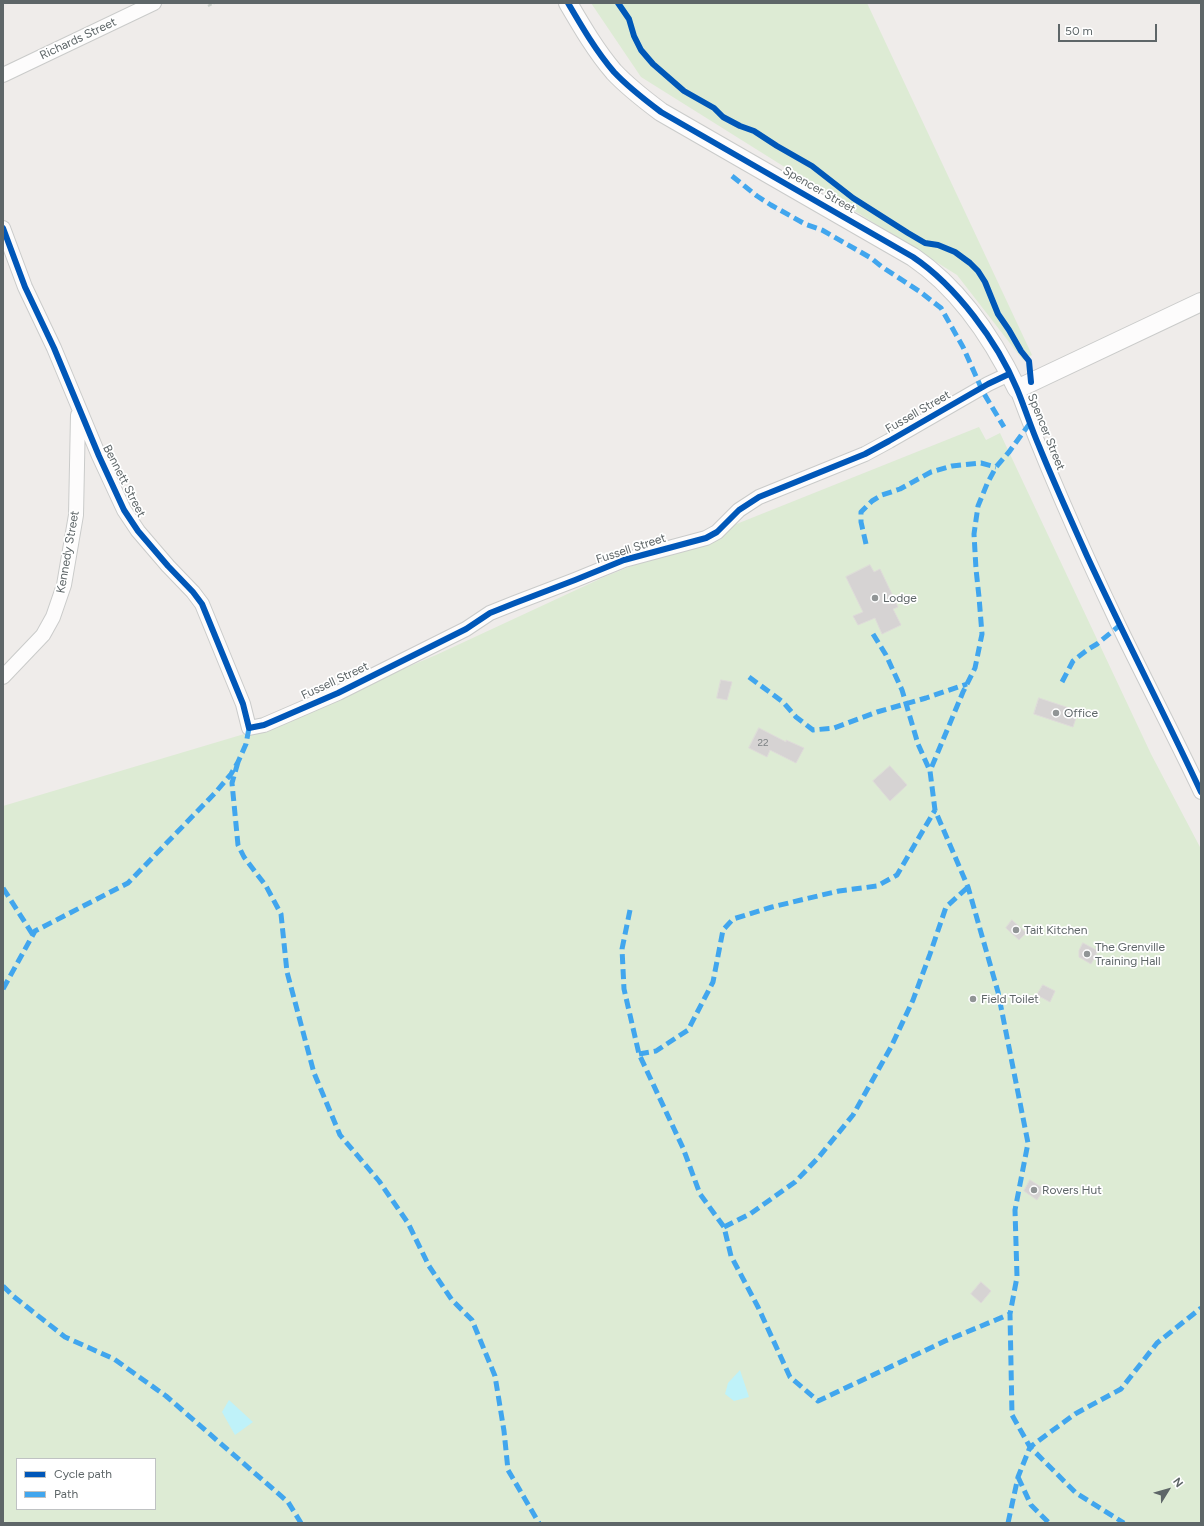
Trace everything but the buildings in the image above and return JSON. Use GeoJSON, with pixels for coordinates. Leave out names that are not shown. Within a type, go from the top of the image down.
{"type":"FeatureCollection","features":[{"type":"Feature","properties":{"kind":"street","name":"Richards Street"},"geometry":{"type":"LineString","coordinates":[[3,75],[154,3]]}},
{"type":"Feature","properties":{"kind":"street","name":"Spencer Street"},"geometry":{"type":"LineString","coordinates":[[568,3],[592,43],[615,72],[635,91],[657,108],[913,257],[938,276],[958,297],[992,345],[1013,382],[1038,445],[1078,536],[1201,792]]}},
{"type":"Feature","properties":{"kind":"street","name":"Bennett Street"},"geometry":{"type":"LineString","coordinates":[[3,228],[25,287],[54,348],[99,456],[124,510],[168,566],[194,592],[202,604],[243,704],[249,728]]}},
{"type":"Feature","properties":{"kind":"street","name":"Fussell Street"},"geometry":{"type":"LineString","coordinates":[[249,728],[264,725],[338,693],[466,629],[490,613],[515,602],[624,560],[706,538],[717,532],[738,510],[759,497],[871,451],[988,384],[1013,382],[1201,302]]}},
{"type":"Feature","properties":{"kind":"street","name":"Kennedy Street"},"geometry":{"type":"LineString","coordinates":[[3,677],[43,635],[53,617],[64,585],[76,516],[79,440],[78,407]]}},
{"type":"Feature","properties":{"kind":"path"},"geometry":{"type":"LineString","coordinates":[[208,6],[214,3]]}},
{"type":"Feature","properties":{"kind":"green space"},"geometry":{"type":"Polygon","coordinates":[[[591,3],[867,3],[1032,355],[1023,360],[957,275],[641,77],[591,3]]]}},
{"type":"Feature","properties":{"kind":"green space"},"geometry":{"type":"Polygon","coordinates":[[[979,427],[986,440],[1000,433],[1151,754],[1201,849],[1201,1523],[3,1523],[3,806],[261,729],[436,655],[604,577],[979,427]]]}},
{"type":"Feature","properties":{"kind":"water"},"geometry":{"type":"Polygon","coordinates":[[[740,1370],[749,1397],[734,1401],[725,1394],[728,1383],[740,1370]]]}},
{"type":"Feature","properties":{"kind":"water"},"geometry":{"type":"Polygon","coordinates":[[[229,1400],[253,1422],[235,1435],[222,1412],[229,1400]]]}},
{"type":"Feature","properties":{"kind":"marked path"},"geometry":{"type":"LineString","coordinates":[[732,176],[771,205],[805,224],[822,230],[871,258],[941,308],[963,347],[983,392],[1004,427]]}},
{"type":"Feature","properties":{"kind":"marked path"},"geometry":{"type":"LineString","coordinates":[[1030,423],[996,467],[978,506],[974,534],[982,634],[975,668],[963,692],[930,771],[935,810],[968,887],[998,992],[1028,1143],[1015,1210],[1017,1277],[1010,1314],[1012,1415],[1030,1447],[1076,1493],[1124,1523]]}},
{"type":"Feature","properties":{"kind":"marked path"},"geometry":{"type":"LineString","coordinates":[[866,544],[861,522],[861,512],[872,501],[882,495],[900,489],[931,472],[952,466],[981,463],[996,467]]}},
{"type":"Feature","properties":{"kind":"marked path"},"geometry":{"type":"LineString","coordinates":[[1062,682],[1073,661],[1119,626]]}},
{"type":"Feature","properties":{"kind":"marked path"},"geometry":{"type":"LineString","coordinates":[[873,634],[886,655],[902,690],[918,744],[930,771]]}},
{"type":"Feature","properties":{"kind":"marked path"},"geometry":{"type":"LineString","coordinates":[[749,677],[783,702],[796,717],[813,730],[834,728],[877,712],[967,684]]}},
{"type":"Feature","properties":{"kind":"marked path"},"geometry":{"type":"LineString","coordinates":[[3,989],[35,931],[128,883],[215,793],[231,774],[238,762],[246,744],[249,728]]}},
{"type":"Feature","properties":{"kind":"marked path"},"geometry":{"type":"LineString","coordinates":[[238,762],[232,783],[238,845],[244,857],[266,886],[281,914],[287,972],[314,1073],[340,1135],[379,1181],[408,1223],[429,1266],[452,1300],[472,1320],[495,1376],[504,1431],[508,1470],[539,1523]]}},
{"type":"Feature","properties":{"kind":"marked path"},"geometry":{"type":"LineString","coordinates":[[639,1054],[656,1051],[688,1030],[713,982],[723,930],[733,919],[772,907],[839,891],[877,886],[897,875],[935,810]]}},
{"type":"Feature","properties":{"kind":"marked path"},"geometry":{"type":"LineString","coordinates":[[724,1227],[750,1214],[795,1182],[818,1158],[853,1115],[891,1047],[913,1000],[946,907],[968,887]]}},
{"type":"Feature","properties":{"kind":"marked path"},"geometry":{"type":"LineString","coordinates":[[3,888],[33,935]]}},
{"type":"Feature","properties":{"kind":"marked path"},"geometry":{"type":"LineString","coordinates":[[630,910],[622,949],[624,989],[639,1054],[683,1148],[700,1194],[724,1227],[731,1256],[758,1307],[790,1377],[818,1401],[945,1341],[1010,1314]]}},
{"type":"Feature","properties":{"kind":"marked path"},"geometry":{"type":"LineString","coordinates":[[3,1286],[13,1296],[65,1337],[114,1359],[166,1396],[288,1502],[301,1523]]}},
{"type":"Feature","properties":{"kind":"marked path"},"geometry":{"type":"LineString","coordinates":[[1008,1523],[1018,1477],[1030,1447],[1075,1414],[1121,1389],[1157,1343],[1201,1308]]}},
{"type":"Feature","properties":{"kind":"marked path"},"geometry":{"type":"LineString","coordinates":[[1018,1477],[1031,1505],[1049,1523]]}},
{"type":"Feature","properties":{"kind":"cycle path"},"geometry":{"type":"LineString","coordinates":[[568,3],[607,64],[625,83],[649,103],[661,112],[913,257],[945,283],[974,316],[987,334],[1009,371],[1033,432],[1087,556],[1201,792]]}},
{"type":"Feature","properties":{"kind":"cycle path"},"geometry":{"type":"LineString","coordinates":[[618,3],[629,19],[634,36],[641,50],[653,64],[684,91],[714,108],[723,117],[740,126],[754,131],[812,166],[853,198],[908,233],[925,243],[938,245],[955,252],[970,263],[978,271],[985,282],[998,314],[1029,361],[1031,382]]}},
{"type":"Feature","properties":{"kind":"cycle path"},"geometry":{"type":"LineString","coordinates":[[3,228],[25,287],[54,348],[99,456],[124,510],[138,531],[202,604],[243,704],[249,728],[264,725],[338,693],[466,629],[490,613],[624,560],[706,538],[717,532],[739,510],[759,497],[865,454],[988,384],[1009,374]]}},
{"type":"Feature","properties":{"kind":"place","name":"Lodge"},"geometry":{"type":"Point","coordinates":[875,598]}},
{"type":"Feature","properties":{"kind":"place","name":"Office"},"geometry":{"type":"Point","coordinates":[1056,713]}},
{"type":"Feature","properties":{"kind":"place","name":"Tait Kitchen"},"geometry":{"type":"Point","coordinates":[1016,930]}},
{"type":"Feature","properties":{"kind":"place","name":"The Grenville Training Hall"},"geometry":{"type":"Point","coordinates":[1087,954]}},
{"type":"Feature","properties":{"kind":"place","name":"Field Toilet"},"geometry":{"type":"Point","coordinates":[973,999]}},
{"type":"Feature","properties":{"kind":"place","name":"Rovers Hut"},"geometry":{"type":"Point","coordinates":[1034,1190]}}]}
